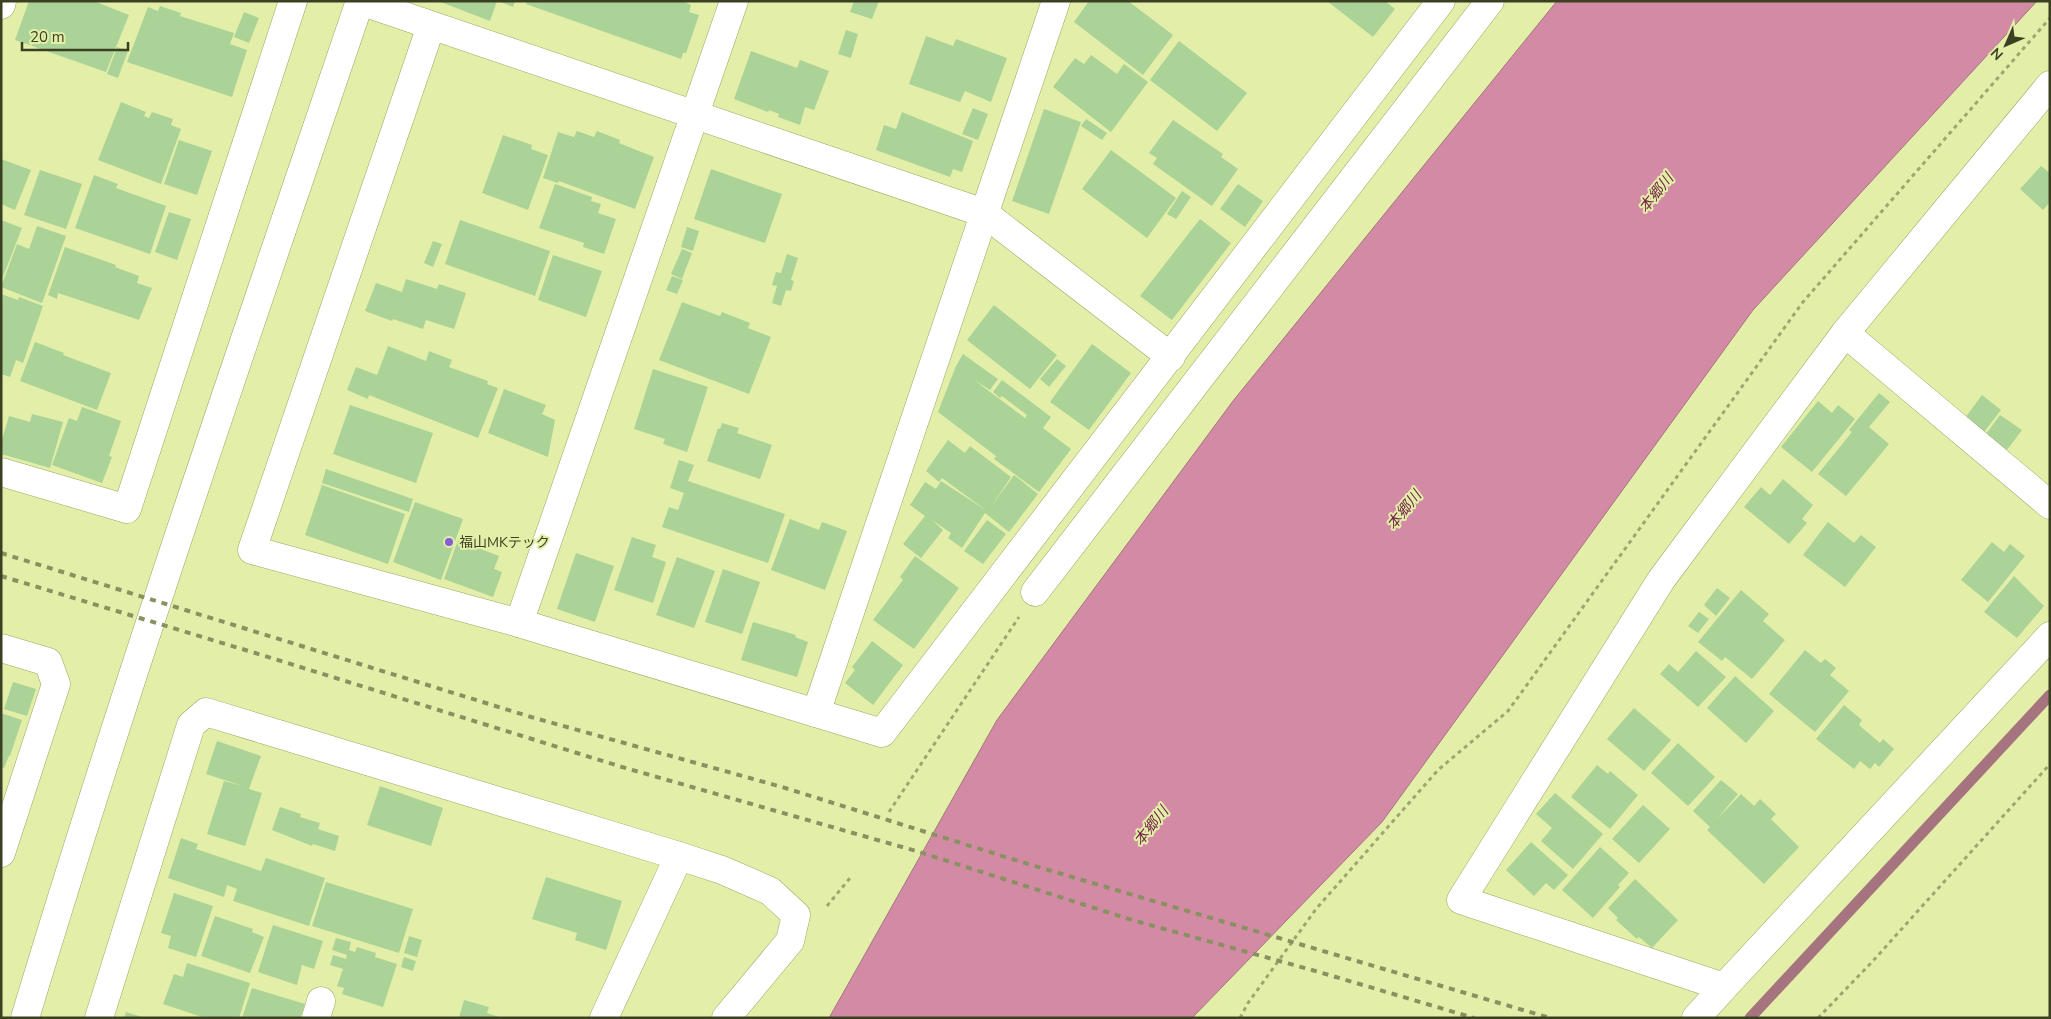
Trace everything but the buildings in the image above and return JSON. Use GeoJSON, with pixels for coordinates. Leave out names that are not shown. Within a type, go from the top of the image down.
{"type":"FeatureCollection","features":[{"type":"Feature","properties":{"kind":"street"},"geometry":{"type":"LineString","coordinates":[[1,472],[127,509],[292,1]]}},
{"type":"Feature","properties":{"kind":"street"},"geometry":{"type":"LineString","coordinates":[[25,1018],[76,849],[136,663],[360,1],[984,212],[1171,356]]}},
{"type":"Feature","properties":{"kind":"street"},"geometry":{"type":"LineString","coordinates":[[519,623],[696,116],[734,1]]}},
{"type":"Feature","properties":{"kind":"street"},"geometry":{"type":"LineString","coordinates":[[816,713],[1056,1]]}},
{"type":"Feature","properties":{"kind":"street"},"geometry":{"type":"LineString","coordinates":[[431,26],[252,550],[519,623],[882,732],[1441,1]]}},
{"type":"Feature","properties":{"kind":"street"},"geometry":{"type":"LineString","coordinates":[[1036,592],[1490,1]]}},
{"type":"Feature","properties":{"kind":"street"},"geometry":{"type":"LineString","coordinates":[[1724,987],[1462,900],[1661,580],[1845,333],[2050,85]]}},
{"type":"Feature","properties":{"kind":"street"},"geometry":{"type":"LineString","coordinates":[[1845,333],[2050,505]]}},
{"type":"Feature","properties":{"kind":"street"},"geometry":{"type":"LineString","coordinates":[[1696,1018],[2050,636]]}},
{"type":"Feature","properties":{"kind":"street"},"geometry":{"type":"LineString","coordinates":[[1,648],[48,662],[56,684],[1,853]]}},
{"type":"Feature","properties":{"kind":"street"},"geometry":{"type":"LineString","coordinates":[[99,1018],[191,725],[206,712],[679,856],[722,870],[770,891],[796,915],[790,941],[726,1018]]}},
{"type":"Feature","properties":{"kind":"street"},"geometry":{"type":"LineString","coordinates":[[604,1018],[679,856]]}},
{"type":"Feature","properties":{"kind":"path"},"geometry":{"type":"LineString","coordinates":[[1240,1018],[1248,1003],[1316,909],[1438,770],[1508,711],[1802,302],[2050,18]]}},
{"type":"Feature","properties":{"kind":"path"},"geometry":{"type":"LineString","coordinates":[[889,812],[1036,592]]}},
{"type":"Feature","properties":{"kind":"path"},"geometry":{"type":"LineString","coordinates":[[1818,1018],[1872,962],[2050,764]]}},
{"type":"Feature","properties":{"kind":"water","name":"本郷川"},"geometry":{"type":"Polygon","coordinates":[[[1557,1],[2037,1],[1753,310],[1382,822],[1192,1018],[829,1018],[997,720],[1233,401],[1557,1]]]}},
{"type":"Feature","properties":{"kind":"waterway"},"geometry":{"type":"LineString","coordinates":[[1750,1018],[2050,695]]}},
{"type":"Feature","properties":{"kind":"railway"},"geometry":{"type":"LineString","coordinates":[[1,553],[531,717],[782,787],[1028,864],[1550,1018]]}},
{"type":"Feature","properties":{"kind":"railway"},"geometry":{"type":"LineString","coordinates":[[1,576],[622,767],[916,851],[1132,920],[1319,972],[1474,1018]]}},
{"type":"Feature","properties":{"kind":"place","name":"福山MKテック"},"geometry":{"type":"Point","coordinates":[449,542]}}]}
